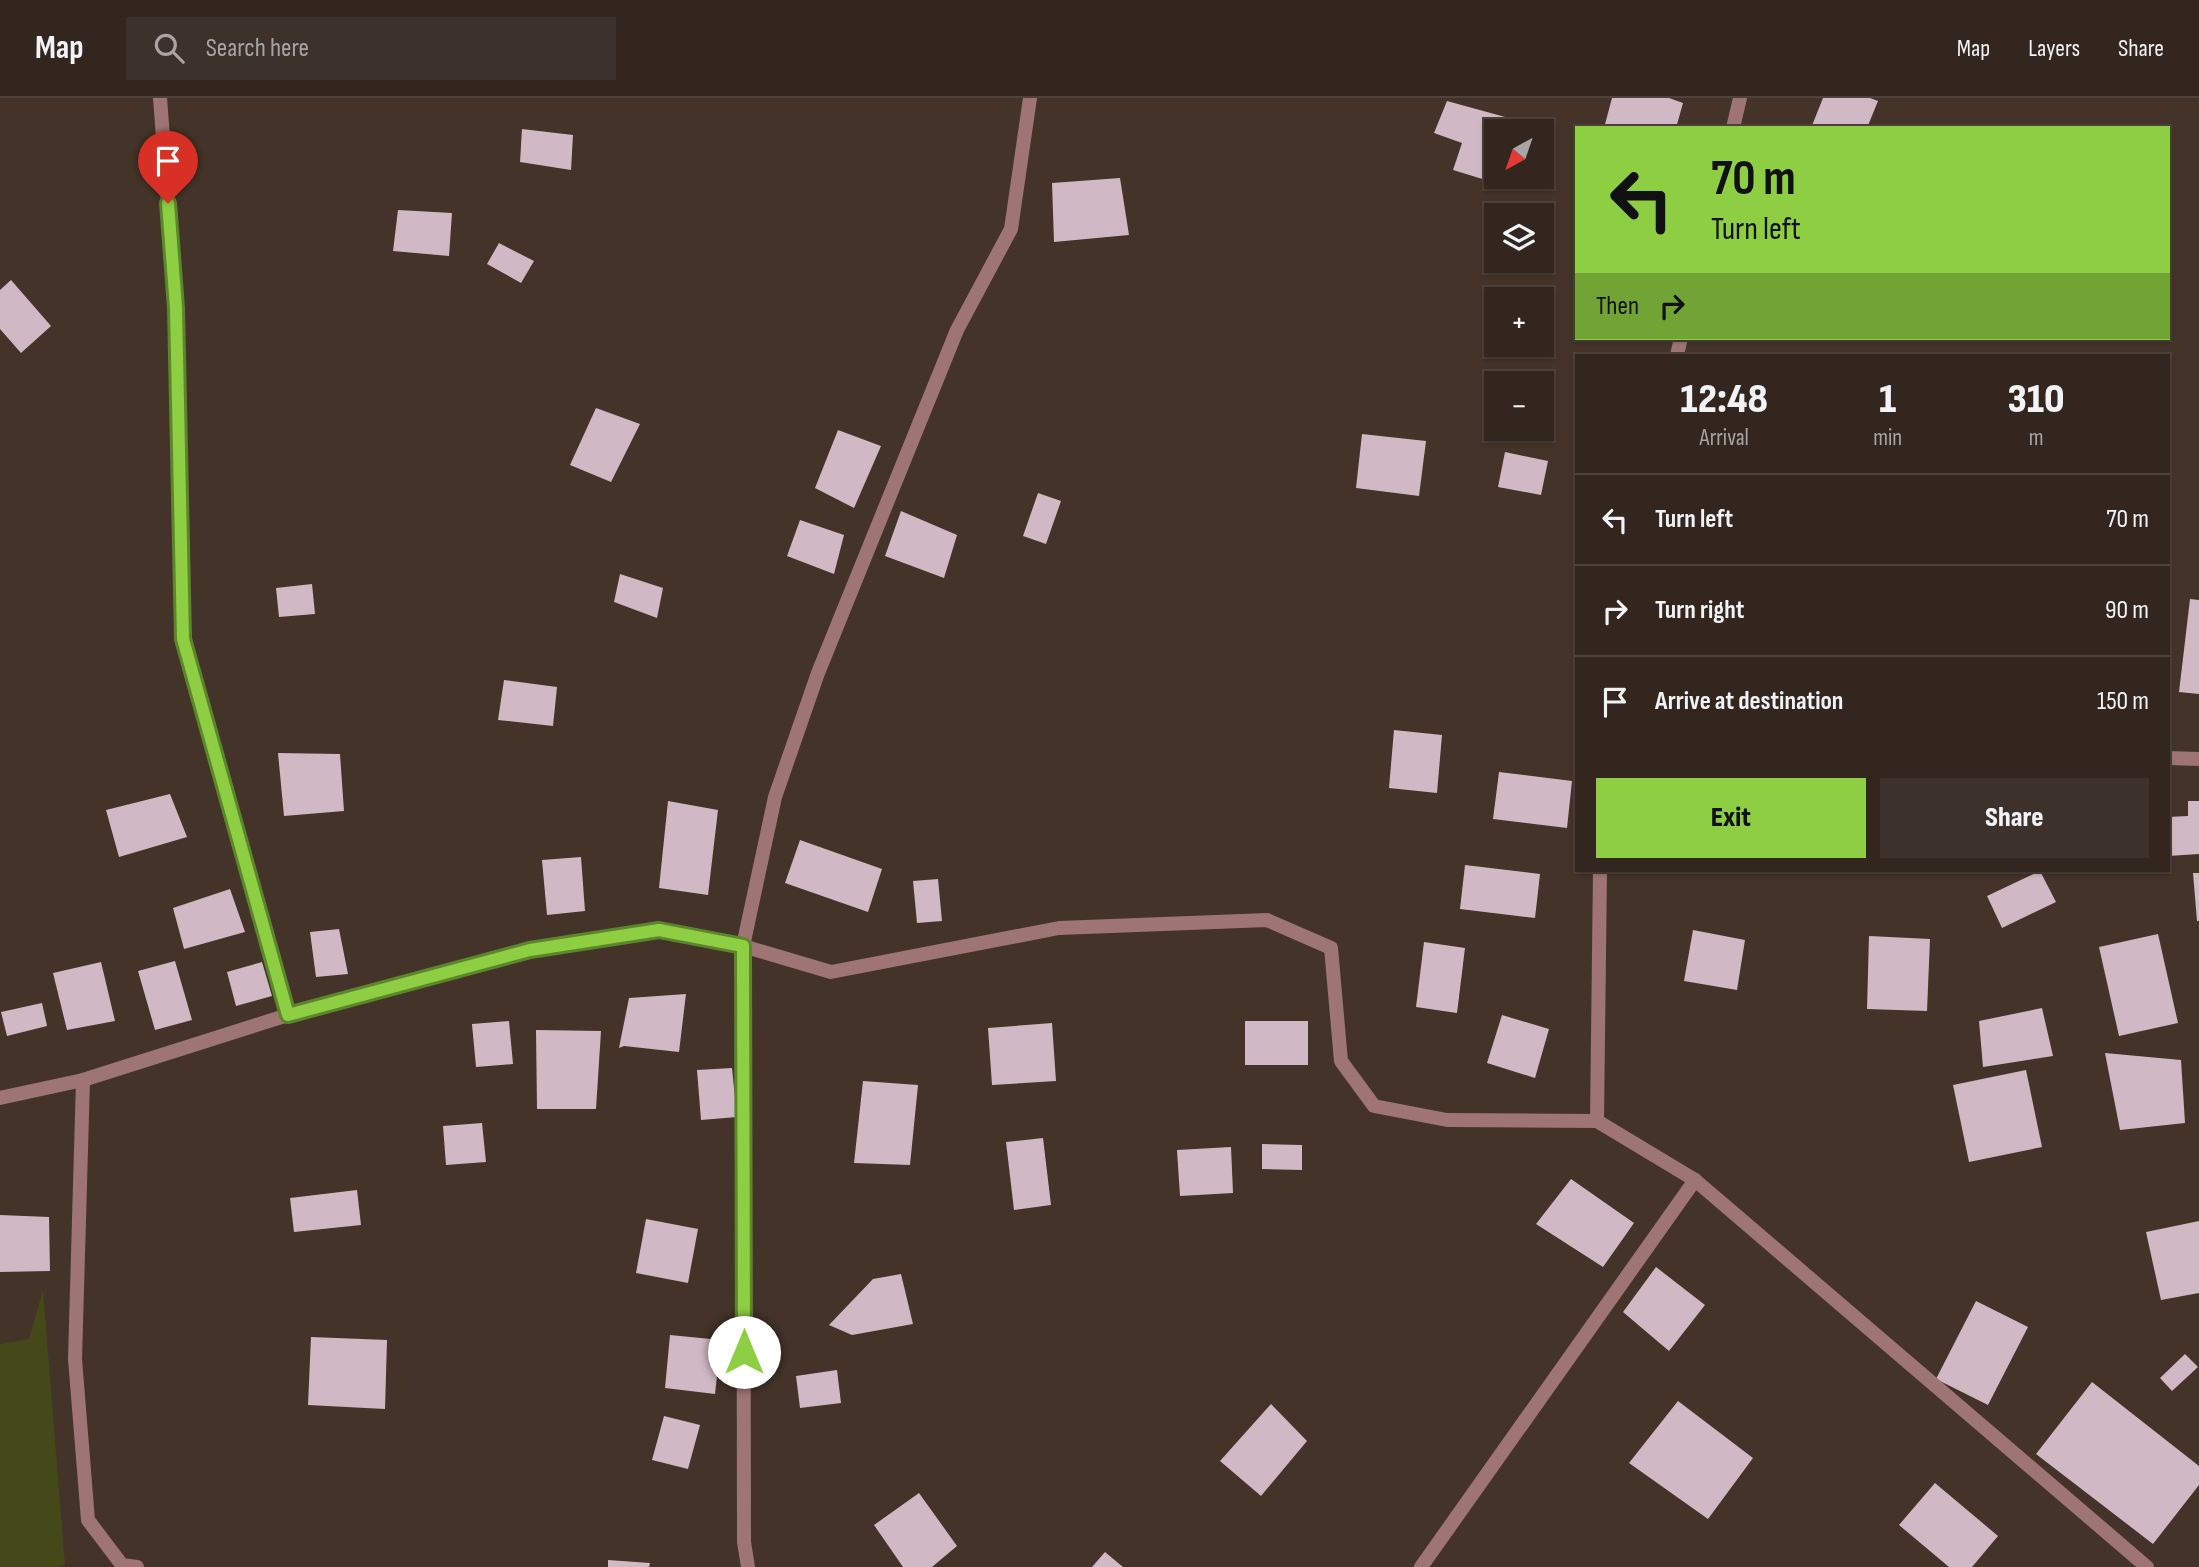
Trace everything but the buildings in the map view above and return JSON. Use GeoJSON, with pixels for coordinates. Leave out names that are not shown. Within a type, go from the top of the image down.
{"type":"FeatureCollection","features":[{"type":"Feature","properties":{"kind":"street"},"geometry":{"type":"LineString","coordinates":[[160,98],[176,308],[183,639],[288,1015]]}},
{"type":"Feature","properties":{"kind":"street"},"geometry":{"type":"LineString","coordinates":[[748,1567],[744,1542],[743,946],[775,797],[818,673],[957,330],[1011,229],[1030,98]]}},
{"type":"Feature","properties":{"kind":"street"},"geometry":{"type":"LineString","coordinates":[[1733,126],[1740,98]]}},
{"type":"Feature","properties":{"kind":"street"},"geometry":{"type":"LineString","coordinates":[[2170,758],[2199,759]]}},
{"type":"Feature","properties":{"kind":"street"},"geometry":{"type":"LineString","coordinates":[[1597,1121],[1600,872]]}},
{"type":"Feature","properties":{"kind":"street"},"geometry":{"type":"LineString","coordinates":[[0,1098],[83,1080],[288,1015],[530,950],[659,930],[743,946],[831,972],[1059,928],[1267,920],[1331,948],[1341,1061],[1374,1106],[1447,1120],[1597,1121],[1695,1180],[2139,1565]]}},
{"type":"Feature","properties":{"kind":"street"},"geometry":{"type":"LineString","coordinates":[[83,1080],[75,1359],[88,1520],[122,1565],[137,1567]]}},
{"type":"Feature","properties":{"kind":"street"},"geometry":{"type":"LineString","coordinates":[[1421,1567],[1695,1180]]}},
{"type":"Feature","properties":{"kind":"green space"},"geometry":{"type":"Polygon","coordinates":[[[43,1290],[65,1565],[0,1567],[0,1344],[29,1339],[43,1290]]]}},
{"type":"Feature","properties":{"kind":"route"},"geometry":{"type":"LineString","coordinates":[[168,203],[176,308],[183,639],[288,1015],[530,950],[659,930],[743,946],[744,1352]]}}]}
